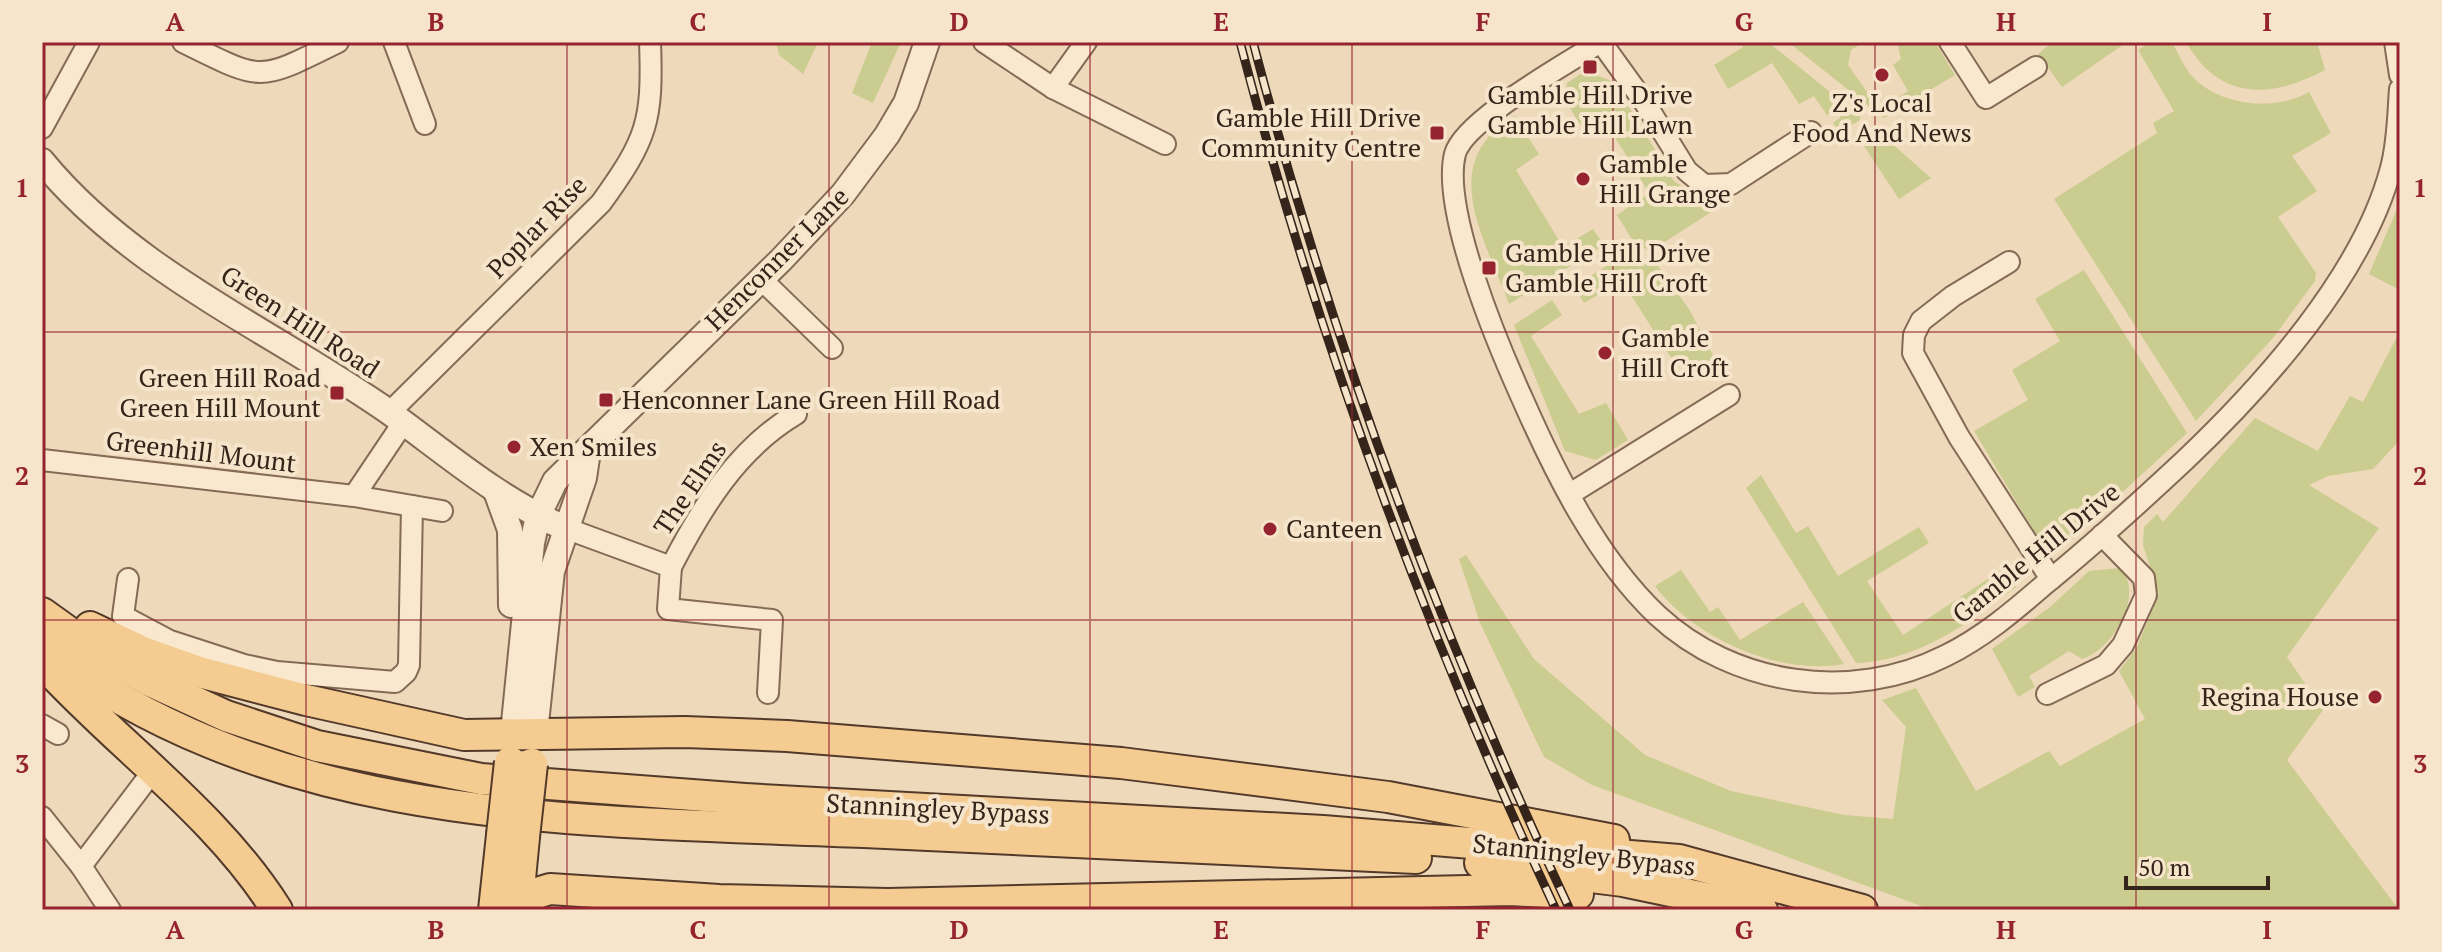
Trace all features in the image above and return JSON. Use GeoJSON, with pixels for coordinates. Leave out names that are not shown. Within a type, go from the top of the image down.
{"type":"FeatureCollection","features":[{"type":"Feature","properties":{"kind":"main road"},"geometry":{"type":"LineString","coordinates":[[42,602],[145,653],[199,672],[306,700],[464,735],[488,737],[523,748],[787,736],[1121,763],[1388,797],[1593,834],[1679,860]]}},
{"type":"Feature","properties":{"kind":"main road","name":"Stanningley Bypass"},"geometry":{"type":"LineString","coordinates":[[42,613],[109,658],[226,716],[317,746],[481,779],[761,800],[1323,831],[1679,860],[1862,910]]}},
{"type":"Feature","properties":{"kind":"main road","name":"Stanningley Bypass"},"geometry":{"type":"LineString","coordinates":[[42,647],[128,706],[253,761],[338,786],[456,807],[683,825],[1468,861],[1623,881],[1753,908]]}},
{"type":"Feature","properties":{"kind":"main road"},"geometry":{"type":"LineString","coordinates":[[42,662],[242,862],[277,910]]}},
{"type":"Feature","properties":{"kind":"main road","name":"Henconner Lane"},"geometry":{"type":"LineString","coordinates":[[510,910],[513,836],[523,748]]}},
{"type":"Feature","properties":{"kind":"main road"},"geometry":{"type":"LineString","coordinates":[[510,910],[537,893],[550,889],[719,900],[888,904],[1511,890],[1753,908]]}},
{"type":"Feature","properties":{"kind":"street"},"geometry":{"type":"LineString","coordinates":[[42,128],[89,42]]}},
{"type":"Feature","properties":{"kind":"street"},"geometry":{"type":"LineString","coordinates":[[183,42],[246,74],[264,74],[282,70],[338,42]]}},
{"type":"Feature","properties":{"kind":"street"},"geometry":{"type":"LineString","coordinates":[[394,42],[425,124]]}},
{"type":"Feature","properties":{"kind":"street","name":"Poplar Rise"},"geometry":{"type":"LineString","coordinates":[[396,418],[601,203],[621,175],[642,143],[651,106],[650,42]]}},
{"type":"Feature","properties":{"kind":"street","name":"Henconner Lane"},"geometry":{"type":"LineString","coordinates":[[523,748],[518,668],[538,516],[564,469],[588,451],[843,194],[887,135],[911,91],[927,42]]}},
{"type":"Feature","properties":{"kind":"street"},"geometry":{"type":"LineString","coordinates":[[984,42],[1053,88],[1165,144]]}},
{"type":"Feature","properties":{"kind":"street"},"geometry":{"type":"LineString","coordinates":[[1053,88],[1086,42]]}},
{"type":"Feature","properties":{"kind":"street"},"geometry":{"type":"LineString","coordinates":[[1601,42],[1645,103],[1687,171],[1704,185],[1731,184],[1811,132]]}},
{"type":"Feature","properties":{"kind":"street","name":"Gamble Hill Drive"},"geometry":{"type":"LineString","coordinates":[[1601,42],[1481,119],[1464,137],[1455,153],[1453,196],[1503,357],[1570,494],[1607,555],[1656,614],[1726,660],[1772,677],[1821,683],[1862,681],[1902,673],[1944,657],[1995,626],[2102,535],[2202,443],[2290,346],[2344,271],[2370,225],[2392,167],[2400,89]]}},
{"type":"Feature","properties":{"kind":"street"},"geometry":{"type":"LineString","coordinates":[[1950,42],[1986,98],[2036,67]]}},
{"type":"Feature","properties":{"kind":"street"},"geometry":{"type":"LineString","coordinates":[[2395,42],[2400,75]]}},
{"type":"Feature","properties":{"kind":"street","name":"Green Hill Road"},"geometry":{"type":"LineString","coordinates":[[42,161],[74,200],[118,238],[396,418],[497,494],[538,516]]}},
{"type":"Feature","properties":{"kind":"street"},"geometry":{"type":"LineString","coordinates":[[2009,262],[1953,296],[1921,321],[1914,335],[1913,353],[1959,437],[2051,579]]}},
{"type":"Feature","properties":{"kind":"street"},"geometry":{"type":"LineString","coordinates":[[761,279],[832,348]]}},
{"type":"Feature","properties":{"kind":"street"},"geometry":{"type":"LineString","coordinates":[[1570,494],[1729,395]]}},
{"type":"Feature","properties":{"kind":"street","name":"The Elms"},"geometry":{"type":"LineString","coordinates":[[768,693],[772,620],[668,609],[671,567],[688,533],[729,472],[762,437],[796,414]]}},
{"type":"Feature","properties":{"kind":"street"},"geometry":{"type":"LineString","coordinates":[[354,496],[396,418]]}},
{"type":"Feature","properties":{"kind":"street","name":"Henconner Lane"},"geometry":{"type":"LineString","coordinates":[[523,748],[552,571],[584,478],[588,451]]}},
{"type":"Feature","properties":{"kind":"street","name":"Greenhill Mount"},"geometry":{"type":"LineString","coordinates":[[42,460],[354,496],[442,511]]}},
{"type":"Feature","properties":{"kind":"street"},"geometry":{"type":"LineString","coordinates":[[497,494],[510,530],[511,633],[518,668]]}},
{"type":"Feature","properties":{"kind":"street"},"geometry":{"type":"LineString","coordinates":[[128,579],[123,616],[170,641],[277,672],[395,682],[409,665],[412,506]]}},
{"type":"Feature","properties":{"kind":"street","name":"The Elms"},"geometry":{"type":"LineString","coordinates":[[538,516],[671,567]]}},
{"type":"Feature","properties":{"kind":"street"},"geometry":{"type":"LineString","coordinates":[[2047,694],[2106,665],[2123,645],[2146,595],[2144,578],[2102,535]]}},
{"type":"Feature","properties":{"kind":"street"},"geometry":{"type":"LineString","coordinates":[[81,866],[153,771]]}},
{"type":"Feature","properties":{"kind":"street"},"geometry":{"type":"LineString","coordinates":[[42,817],[81,866],[110,910]]}},
{"type":"Feature","properties":{"kind":"green space"},"geometry":{"type":"Polygon","coordinates":[[[776,42],[818,42],[803,74],[779,55],[776,42]]]}},
{"type":"Feature","properties":{"kind":"green space"},"geometry":{"type":"Polygon","coordinates":[[[872,42],[901,42],[873,103],[852,93],[872,42]]]}},
{"type":"Feature","properties":{"kind":"green space"},"geometry":{"type":"Polygon","coordinates":[[[1741,42],[1768,42],[1860,116],[1860,120],[1840,132],[1833,123],[1841,117],[1837,110],[1827,115],[1814,96],[1799,104],[1772,63],[1728,89],[1714,65],[1743,47],[1741,42]]]}},
{"type":"Feature","properties":{"kind":"green space"},"geometry":{"type":"Polygon","coordinates":[[[1788,42],[1864,42],[1851,50],[1848,65],[1879,109],[1908,91],[1893,65],[1901,59],[1897,42],[1935,42],[1955,75],[1884,118],[1788,42]]]}},
{"type":"Feature","properties":{"kind":"green space"},"geometry":{"type":"Polygon","coordinates":[[[2047,42],[2127,42],[2062,87],[2038,54],[2049,45],[2047,42]]]}},
{"type":"Feature","properties":{"kind":"green space"},"geometry":{"type":"Polygon","coordinates":[[[2150,42],[2172,42],[2191,75],[2216,94],[2231,99],[2264,104],[2309,92],[2331,133],[2292,156],[2317,191],[2278,217],[2316,273],[2315,281],[2273,338],[2196,421],[2054,199],[2157,133],[2153,123],[2174,111],[2138,50],[2150,42]]]}},
{"type":"Feature","properties":{"kind":"green space"},"geometry":{"type":"Polygon","coordinates":[[[2186,42],[2317,42],[2325,70],[2285,86],[2248,89],[2214,75],[2186,42]]]}},
{"type":"Feature","properties":{"kind":"green space"},"geometry":{"type":"Polygon","coordinates":[[[1585,71],[1614,82],[1674,181],[1716,209],[1652,250],[1636,246],[1617,215],[1649,193],[1602,116],[1582,127],[1564,99],[1567,83],[1585,71]]]}},
{"type":"Feature","properties":{"kind":"green space"},"geometry":{"type":"Polygon","coordinates":[[[1514,116],[1539,154],[1516,170],[1563,247],[1593,229],[1604,245],[1509,304],[1479,227],[1472,179],[1477,156],[1490,135],[1514,116]]]}},
{"type":"Feature","properties":{"kind":"green space"},"geometry":{"type":"Polygon","coordinates":[[[1873,127],[1931,178],[1899,199],[1858,137],[1873,127]]]}},
{"type":"Feature","properties":{"kind":"green space"},"geometry":{"type":"Polygon","coordinates":[[[2400,202],[2400,290],[2369,274],[2400,202]]]}},
{"type":"Feature","properties":{"kind":"green space"},"geometry":{"type":"Polygon","coordinates":[[[1623,255],[1656,263],[1689,309],[1716,361],[1691,380],[1678,359],[1673,361],[1622,281],[1584,303],[1574,287],[1623,255]]]}},
{"type":"Feature","properties":{"kind":"green space"},"geometry":{"type":"Polygon","coordinates":[[[2084,270],[2187,433],[2069,541],[2038,538],[1974,431],[2028,400],[2012,370],[2060,341],[2035,299],[2084,270]]]}},
{"type":"Feature","properties":{"kind":"green space"},"geometry":{"type":"Polygon","coordinates":[[[1552,300],[1562,315],[1531,336],[1579,414],[1606,403],[1628,440],[1596,460],[1565,451],[1514,325],[1552,300]]]}},
{"type":"Feature","properties":{"kind":"green space"},"geometry":{"type":"Polygon","coordinates":[[[2400,331],[2400,440],[2373,469],[2328,476],[2309,485],[2379,528],[2287,657],[2323,710],[2287,760],[2399,910],[1932,910],[1592,785],[1544,757],[1480,623],[1459,559],[1466,555],[1534,659],[1645,755],[1731,791],[1845,815],[1893,819],[1906,727],[1882,700],[1916,688],[1976,791],[2049,751],[2060,766],[2145,719],[2119,671],[2136,649],[2159,594],[2143,545],[2144,527],[2157,514],[2163,522],[2255,418],[2318,451],[2350,396],[2363,402],[2400,331]]]}},
{"type":"Feature","properties":{"kind":"green space"},"geometry":{"type":"Polygon","coordinates":[[[1761,475],[1796,533],[1808,526],[1838,576],[1919,527],[1929,543],[1867,581],[1903,635],[2018,559],[2016,587],[1980,614],[1921,648],[1879,661],[1856,663],[1746,488],[1761,475]]]}},
{"type":"Feature","properties":{"kind":"green space"},"geometry":{"type":"Polygon","coordinates":[[[2119,568],[2127,578],[2128,605],[2114,633],[2093,654],[2082,659],[2069,651],[2029,676],[2035,687],[2018,697],[1992,649],[2050,607],[2089,571],[2119,568]]]}},
{"type":"Feature","properties":{"kind":"green space"},"geometry":{"type":"Polygon","coordinates":[[[1681,570],[1710,612],[1718,607],[1740,640],[1803,602],[1844,664],[1793,664],[1740,649],[1715,637],[1672,605],[1655,586],[1681,570]]]}},
{"type":"Feature","properties":{"kind":"railway"},"geometry":{"type":"LineString","coordinates":[[1240,42],[1304,265],[1378,484],[1462,699],[1556,910]]}},
{"type":"Feature","properties":{"kind":"railway"},"geometry":{"type":"LineString","coordinates":[[1253,42],[1317,265],[1392,484],[1476,699],[1570,910]]}},
{"type":"Feature","properties":{"kind":"place","name":"Gamble Hill Drive Gamble Hill Lawn"},"geometry":{"type":"Point","coordinates":[1590,67]}},
{"type":"Feature","properties":{"kind":"place","name":"Z's Local Food And News"},"geometry":{"type":"Point","coordinates":[1882,75]}},
{"type":"Feature","properties":{"kind":"place","name":"Gamble Hill Drive Community Centre"},"geometry":{"type":"Point","coordinates":[1437,133]}},
{"type":"Feature","properties":{"kind":"place","name":"Gamble Hill Grange"},"geometry":{"type":"Point","coordinates":[1583,179]}},
{"type":"Feature","properties":{"kind":"place","name":"Gamble Hill Drive Gamble Hill Croft"},"geometry":{"type":"Point","coordinates":[1489,268]}},
{"type":"Feature","properties":{"kind":"place","name":"Gamble Hill Croft"},"geometry":{"type":"Point","coordinates":[1605,353]}},
{"type":"Feature","properties":{"kind":"place","name":"Green Hill Road Green Hill Mount"},"geometry":{"type":"Point","coordinates":[337,393]}},
{"type":"Feature","properties":{"kind":"place","name":"Henconner Lane Green Hill Road"},"geometry":{"type":"Point","coordinates":[606,400]}},
{"type":"Feature","properties":{"kind":"place","name":"Xen Smiles"},"geometry":{"type":"Point","coordinates":[514,447]}},
{"type":"Feature","properties":{"kind":"place","name":"Canteen"},"geometry":{"type":"Point","coordinates":[1270,529]}},
{"type":"Feature","properties":{"kind":"place","name":"Regina House"},"geometry":{"type":"Point","coordinates":[2375,697]}}]}
